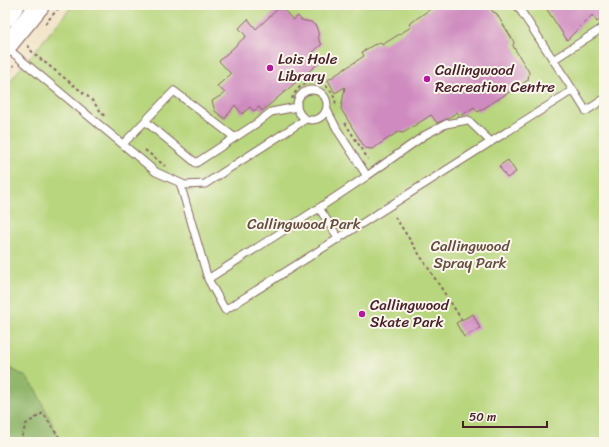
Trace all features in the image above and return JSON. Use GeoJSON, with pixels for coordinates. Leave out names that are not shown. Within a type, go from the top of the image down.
{"type":"FeatureCollection","features":[{"type":"Feature","properties":{"kind":"main road"},"geometry":{"type":"LineString","coordinates":[[5,18],[15,5]]}},
{"type":"Feature","properties":{"kind":"main road"},"geometry":{"type":"LineString","coordinates":[[5,47],[40,5]]}},
{"type":"Feature","properties":{"kind":"lane"},"geometry":{"type":"LineString","coordinates":[[517,5],[586,111],[604,99]]}},
{"type":"Feature","properties":{"kind":"lane"},"geometry":{"type":"LineString","coordinates":[[553,60],[604,28]]}},
{"type":"Feature","properties":{"kind":"lane"},"geometry":{"type":"LineString","coordinates":[[5,47],[156,172],[185,185],[205,184],[306,119]]}},
{"type":"Feature","properties":{"kind":"lane"},"geometry":{"type":"LineString","coordinates":[[313,90],[322,93],[325,96],[328,105],[327,110],[321,118],[317,120],[306,119],[302,116],[297,107],[303,93],[313,90]]}},
{"type":"Feature","properties":{"kind":"lane"},"geometry":{"type":"LineString","coordinates":[[180,183],[208,279],[225,310],[573,90]]}},
{"type":"Feature","properties":{"kind":"lane"},"geometry":{"type":"LineString","coordinates":[[123,144],[174,91],[234,137]]}},
{"type":"Feature","properties":{"kind":"lane"},"geometry":{"type":"LineString","coordinates":[[145,121],[196,163],[257,123],[271,112],[297,107]]}},
{"type":"Feature","properties":{"kind":"lane"},"geometry":{"type":"LineString","coordinates":[[327,110],[338,131],[367,176]]}},
{"type":"Feature","properties":{"kind":"lane"},"geometry":{"type":"LineString","coordinates":[[208,279],[319,208],[425,135],[446,124],[468,120],[491,142]]}},
{"type":"Feature","properties":{"kind":"lane"},"geometry":{"type":"LineString","coordinates":[[319,208],[339,239]]}},
{"type":"Feature","properties":{"kind":"path"},"geometry":{"type":"LineString","coordinates":[[42,28],[62,5]]}},
{"type":"Feature","properties":{"kind":"path"},"geometry":{"type":"LineString","coordinates":[[28,45],[33,53],[91,99],[108,120]]}},
{"type":"Feature","properties":{"kind":"path"},"geometry":{"type":"LineString","coordinates":[[5,75],[9,72]]}},
{"type":"Feature","properties":{"kind":"path"},"geometry":{"type":"LineString","coordinates":[[395,217],[462,320]]}},
{"type":"Feature","properties":{"kind":"path"},"geometry":{"type":"LineString","coordinates":[[20,442],[26,424],[44,412],[62,442]]}},
{"type":"Feature","properties":{"kind":"green space","name":"Callingwood Park"},"geometry":{"type":"Polygon","coordinates":[[[73,5],[604,5],[604,442],[5,442],[5,87],[73,5]]]}},
{"type":"Feature","properties":{"kind":"green space"},"geometry":{"type":"Polygon","coordinates":[[[10,368],[26,377],[35,388],[61,442],[5,442],[5,369],[10,368]]]}},
{"type":"Feature","properties":{"kind":"building","name":"Callingwood Recreation Centre"},"geometry":{"type":"Polygon","coordinates":[[[436,5],[489,5],[493,12],[496,13],[514,42],[513,46],[529,72],[528,80],[478,112],[474,107],[460,116],[457,112],[447,119],[437,123],[431,115],[403,133],[398,132],[372,149],[365,148],[341,109],[345,87],[335,93],[328,80],[364,56],[362,52],[375,44],[376,45],[381,42],[382,45],[411,27],[409,24],[436,5]]]}},
{"type":"Feature","properties":{"kind":"building"},"geometry":{"type":"Polygon","coordinates":[[[544,5],[604,5],[604,17],[597,22],[592,15],[567,40],[544,5]]]}},
{"type":"Feature","properties":{"kind":"building","name":"Lois Hole Library"},"geometry":{"type":"Polygon","coordinates":[[[281,6],[293,20],[298,16],[301,20],[311,22],[316,26],[319,41],[322,44],[312,53],[320,62],[262,111],[259,107],[254,111],[250,107],[242,114],[235,105],[225,119],[215,111],[212,101],[225,93],[217,86],[231,74],[219,61],[246,36],[239,28],[248,19],[256,29],[281,6]]]}},
{"type":"Feature","properties":{"kind":"building"},"geometry":{"type":"Polygon","coordinates":[[[508,160],[516,172],[507,178],[499,166],[508,160]]]}},
{"type":"Feature","properties":{"kind":"building"},"geometry":{"type":"Polygon","coordinates":[[[473,314],[480,328],[464,337],[456,323],[473,314]]]}},
{"type":"Feature","properties":{"kind":"place","name":"Lois Hole Library"},"geometry":{"type":"Point","coordinates":[270,68]}},
{"type":"Feature","properties":{"kind":"place","name":"Callingwood Recreation Centre"},"geometry":{"type":"Point","coordinates":[427,79]}},
{"type":"Feature","properties":{"kind":"place","name":"Callingwood Skate Park"},"geometry":{"type":"Point","coordinates":[362,314]}},
{"type":"Feature","properties":{"kind":"park label","name":"Callingwood Spray Park"},"geometry":{"type":"Point","coordinates":[470,254]}}]}
